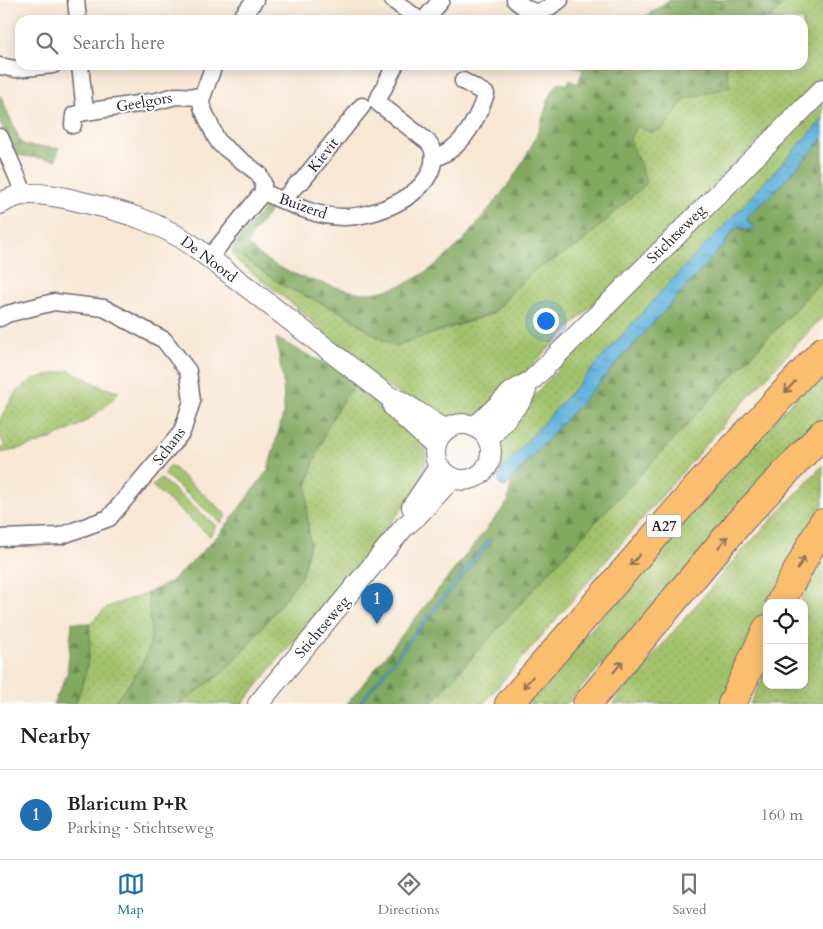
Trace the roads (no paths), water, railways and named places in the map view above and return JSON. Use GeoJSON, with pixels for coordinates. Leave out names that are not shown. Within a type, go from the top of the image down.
{"type":"FeatureCollection","features":[{"type":"Feature","properties":{"kind":"highway","name":"A27"},"geometry":{"type":"LineString","coordinates":[[509,704],[688,498],[823,351]]}},
{"type":"Feature","properties":{"kind":"highway"},"geometry":{"type":"LineString","coordinates":[[587,704],[742,519],[823,433]]}},
{"type":"Feature","properties":{"kind":"highway"},"geometry":{"type":"LineString","coordinates":[[782,599],[823,524]]}},
{"type":"Feature","properties":{"kind":"highway"},"geometry":{"type":"LineString","coordinates":[[732,704],[763,638]]}},
{"type":"Feature","properties":{"kind":"street"},"geometry":{"type":"LineString","coordinates":[[76,0],[78,15]]}},
{"type":"Feature","properties":{"kind":"street"},"geometry":{"type":"LineString","coordinates":[[243,15],[255,0]]}},
{"type":"Feature","properties":{"kind":"street"},"geometry":{"type":"LineString","coordinates":[[393,0],[412,15]]}},
{"type":"Feature","properties":{"kind":"street"},"geometry":{"type":"LineString","coordinates":[[428,15],[441,0]]}},
{"type":"Feature","properties":{"kind":"street"},"geometry":{"type":"LineString","coordinates":[[515,0],[528,10],[540,15]]}},
{"type":"Feature","properties":{"kind":"street"},"geometry":{"type":"LineString","coordinates":[[542,15],[544,11],[560,0]]}},
{"type":"Feature","properties":{"kind":"street"},"geometry":{"type":"LineString","coordinates":[[0,66],[15,69]]}},
{"type":"Feature","properties":{"kind":"street"},"geometry":{"type":"LineString","coordinates":[[73,125],[74,115],[85,112],[81,70]]}},
{"type":"Feature","properties":{"kind":"street"},"geometry":{"type":"LineString","coordinates":[[212,70],[202,97],[202,107],[220,144],[259,174],[263,183],[263,192]]}},
{"type":"Feature","properties":{"kind":"street"},"geometry":{"type":"LineString","coordinates":[[393,70],[377,102],[428,142],[433,149],[434,158],[442,156],[455,147],[476,120],[484,100],[486,94],[463,81]]}},
{"type":"Feature","properties":{"kind":"street","name":"Stichtseweg"},"geometry":{"type":"LineString","coordinates":[[481,433],[522,399],[530,381],[823,89]]}},
{"type":"Feature","properties":{"kind":"street","name":"Geelgors"},"geometry":{"type":"LineString","coordinates":[[85,112],[157,101],[176,96],[202,97]]}},
{"type":"Feature","properties":{"kind":"street","name":"Kievit"},"geometry":{"type":"LineString","coordinates":[[283,200],[302,181],[362,106]]}},
{"type":"Feature","properties":{"kind":"street"},"geometry":{"type":"LineString","coordinates":[[0,137],[25,194]]}},
{"type":"Feature","properties":{"kind":"street","name":"Buizerd"},"geometry":{"type":"LineString","coordinates":[[209,258],[263,192],[327,216],[344,217],[371,213],[390,206],[413,193],[428,177],[434,158]]}},
{"type":"Feature","properties":{"kind":"street","name":"De Noord"},"geometry":{"type":"LineString","coordinates":[[0,204],[12,197],[25,194],[64,198],[144,219],[172,232],[209,258],[388,396],[402,402],[441,438]]}},
{"type":"Feature","properties":{"kind":"street","name":"Schans"},"geometry":{"type":"LineString","coordinates":[[0,318],[6,314],[54,302],[104,308],[164,340],[188,371],[192,401],[182,432],[109,518],[60,536],[0,538]]}},
{"type":"Feature","properties":{"kind":"street"},"geometry":{"type":"LineString","coordinates":[[460,424],[481,433],[490,450],[489,462],[483,471],[474,478],[464,480],[446,473],[435,453],[441,438],[460,424]]}},
{"type":"Feature","properties":{"kind":"street","name":"Stichtseweg"},"geometry":{"type":"LineString","coordinates":[[258,704],[404,527],[417,516],[446,473]]}},
{"type":"Feature","properties":{"kind":"water"},"geometry":{"type":"Polygon","coordinates":[[[823,119],[823,139],[772,194],[749,214],[747,220],[754,228],[749,230],[738,227],[733,230],[723,246],[505,487],[500,485],[497,475],[676,275],[823,119]]]}},
{"type":"Feature","properties":{"kind":"water"},"geometry":{"type":"Polygon","coordinates":[[[489,539],[492,540],[360,704],[358,704],[489,539]]]}},
{"type":"Feature","properties":{"kind":"place","name":"Blaricum P+R"},"geometry":{"type":"Point","coordinates":[377,624]}}]}
